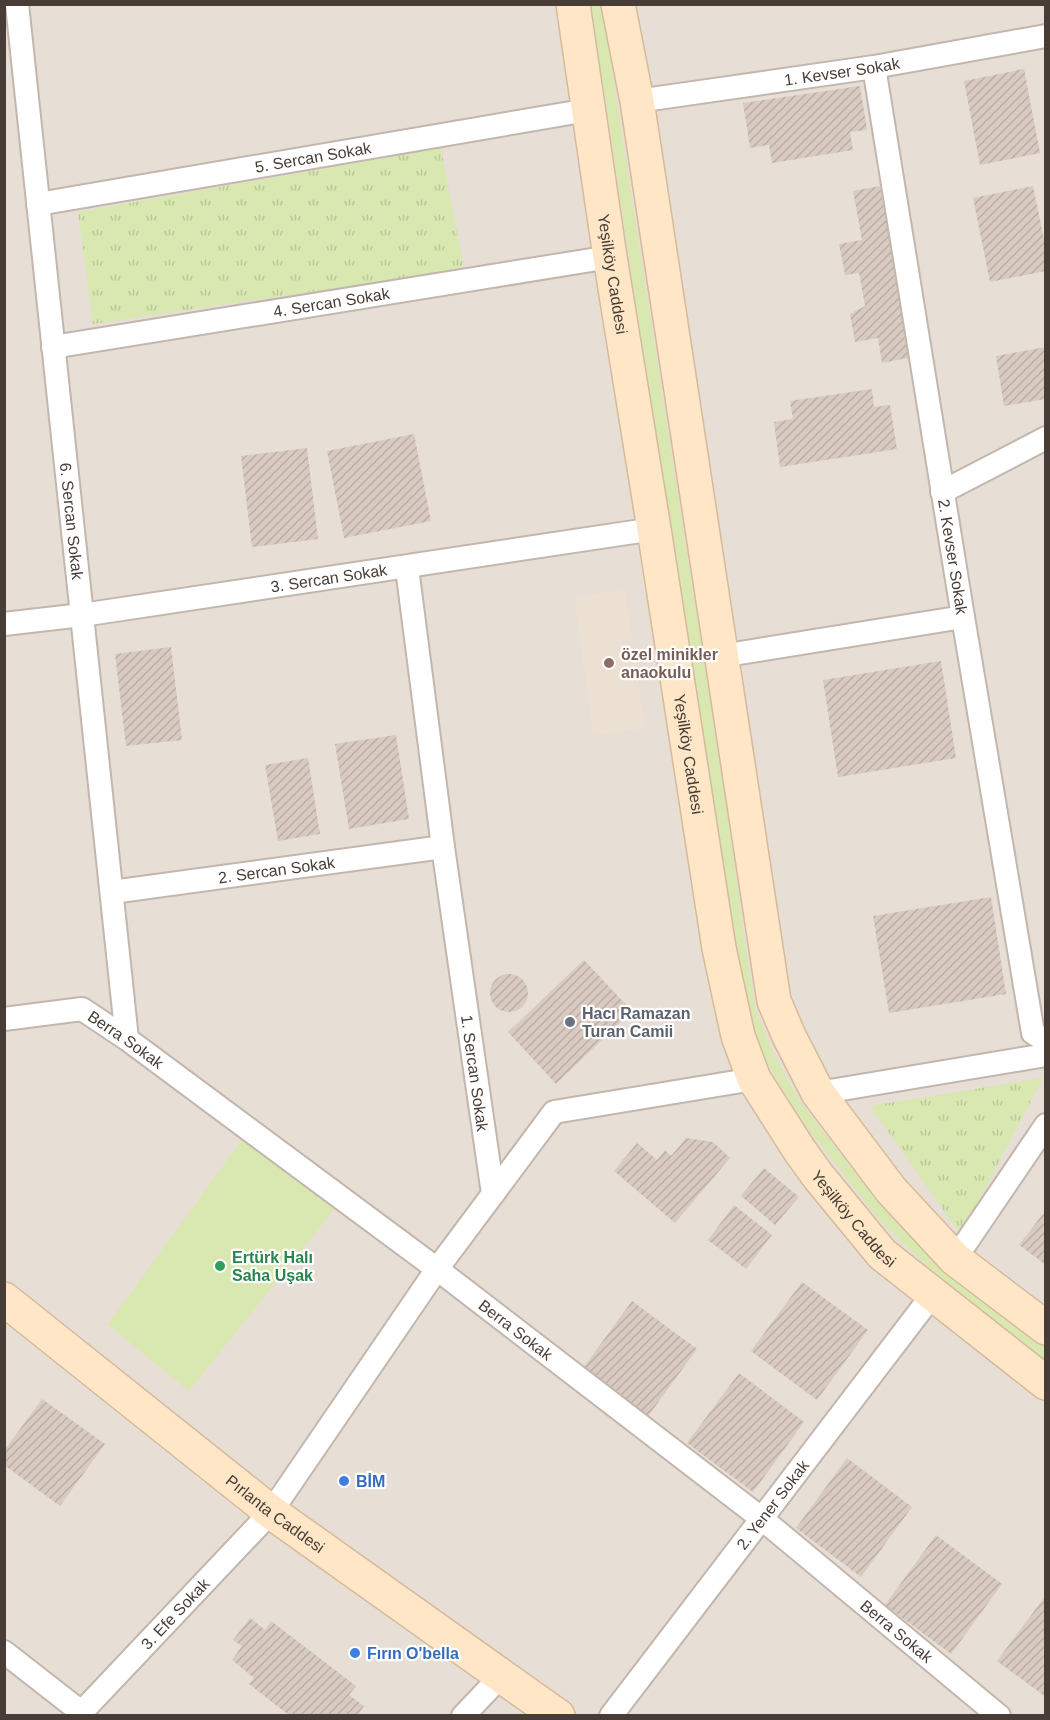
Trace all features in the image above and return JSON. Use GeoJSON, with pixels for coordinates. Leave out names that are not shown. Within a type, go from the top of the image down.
{"type":"FeatureCollection","features":[{"type":"Feature","properties":{"kind":"street","name":"6. Sercan Sokak"},"geometry":{"type":"LineString","coordinates":[[17,4],[127,1039]]}},
{"type":"Feature","properties":{"kind":"street","name":"Yeşilköy Caddesi"},"geometry":{"type":"LineString","coordinates":[[573,4],[610,257],[719,948],[738,1036],[754,1079],[800,1151],[882,1254],[1046,1383]]}},
{"type":"Feature","properties":{"kind":"street"},"geometry":{"type":"LineString","coordinates":[[618,4],[637,101],[774,1001],[818,1093],[891,1190],[955,1259],[1046,1328]]}},
{"type":"Feature","properties":{"kind":"street","name":"1. Kevser Sokak"},"geometry":{"type":"LineString","coordinates":[[637,101],[874,67],[1046,36]]}},
{"type":"Feature","properties":{"kind":"street","name":"2. Kevser Sokak"},"geometry":{"type":"LineString","coordinates":[[874,67],[942,492],[1033,1033],[1046,1041]]}},
{"type":"Feature","properties":{"kind":"street","name":"5. Sercan Sokak"},"geometry":{"type":"LineString","coordinates":[[38,204],[588,110]]}},
{"type":"Feature","properties":{"kind":"street","name":"4. Sercan Sokak"},"geometry":{"type":"LineString","coordinates":[[53,347],[610,257]]}},
{"type":"Feature","properties":{"kind":"street"},"geometry":{"type":"LineString","coordinates":[[942,492],[1046,438]]}},
{"type":"Feature","properties":{"kind":"street","name":"3. Sercan Sokak"},"geometry":{"type":"LineString","coordinates":[[4,624],[82,615],[407,568],[654,530]]}},
{"type":"Feature","properties":{"kind":"street","name":"1. Sercan Sokak"},"geometry":{"type":"LineString","coordinates":[[407,568],[443,847],[493,1194]]}},
{"type":"Feature","properties":{"kind":"street"},"geometry":{"type":"LineString","coordinates":[[721,656],[963,617]]}},
{"type":"Feature","properties":{"kind":"street","name":"2. Sercan Sokak"},"geometry":{"type":"LineString","coordinates":[[112,892],[443,847]]}},
{"type":"Feature","properties":{"kind":"street","name":"Berra Sokak"},"geometry":{"type":"LineString","coordinates":[[4,1019],[82,1009],[127,1039],[437,1269],[761,1518],[999,1716]]}},
{"type":"Feature","properties":{"kind":"street"},"geometry":{"type":"LineString","coordinates":[[818,1093],[1046,1055]]}},
{"type":"Feature","properties":{"kind":"street"},"geometry":{"type":"LineString","coordinates":[[271,1512],[437,1269],[554,1112],[754,1079]]}},
{"type":"Feature","properties":{"kind":"street"},"geometry":{"type":"LineString","coordinates":[[955,1259],[1046,1125]]}},
{"type":"Feature","properties":{"kind":"street","name":"2. Yener Sokak"},"geometry":{"type":"LineString","coordinates":[[611,1716],[933,1294]]}},
{"type":"Feature","properties":{"kind":"street","name":"Pırlanta Caddesi"},"geometry":{"type":"LineString","coordinates":[[4,1299],[271,1512],[558,1716]]}},
{"type":"Feature","properties":{"kind":"street","name":"3. Efe Sokak"},"geometry":{"type":"LineString","coordinates":[[80,1714],[271,1512]]}},
{"type":"Feature","properties":{"kind":"street"},"geometry":{"type":"LineString","coordinates":[[4,1652],[80,1714]]}},
{"type":"Feature","properties":{"kind":"street"},"geometry":{"type":"LineString","coordinates":[[462,1716],[502,1675]]}},
{"type":"Feature","properties":{"kind":"shaded area"},"geometry":{"type":"Polygon","coordinates":[[[5,5],[1045,5],[1045,1715],[5,1715],[5,5]]]}},
{"type":"Feature","properties":{"kind":"shaded area","name":"özel minikler anaokulu"},"geometry":{"type":"Polygon","coordinates":[[[625,590],[645,728],[593,735],[574,597],[625,590]]]}},
{"type":"Feature","properties":{"kind":"green space"},"geometry":{"type":"Polygon","coordinates":[[[591,5],[602,5],[757,1014],[775,1056],[798,1099],[872,1195],[902,1229],[940,1265],[1045,1347],[1045,1360],[930,1269],[879,1220],[809,1130],[778,1082],[756,1041],[736,972],[591,5]]]}},
{"type":"Feature","properties":{"kind":"green space"},"geometry":{"type":"Polygon","coordinates":[[[441,148],[464,269],[93,324],[78,212],[441,148]]]}},
{"type":"Feature","properties":{"kind":"green space"},"geometry":{"type":"Polygon","coordinates":[[[1043,1078],[961,1235],[870,1106],[1043,1078]]]}},
{"type":"Feature","properties":{"kind":"green space","name":"Ertürk Halı Saha Uşak"},"geometry":{"type":"Polygon","coordinates":[[[244,1137],[336,1207],[189,1391],[108,1324],[244,1137]]]}},
{"type":"Feature","properties":{"kind":"building"},"geometry":{"type":"Polygon","coordinates":[[[1024,69],[1040,153],[980,165],[964,81],[1024,69]]]}},
{"type":"Feature","properties":{"kind":"building"},"geometry":{"type":"Polygon","coordinates":[[[860,86],[867,130],[850,132],[853,150],[772,163],[769,145],[750,148],[743,103],[860,86]]]}},
{"type":"Feature","properties":{"kind":"building"},"geometry":{"type":"Polygon","coordinates":[[[880,186],[912,357],[882,363],[878,338],[855,342],[850,314],[865,306],[859,273],[845,275],[839,244],[862,240],[853,191],[880,186]]]}},
{"type":"Feature","properties":{"kind":"building"},"geometry":{"type":"Polygon","coordinates":[[[1033,186],[1046,249],[1046,271],[990,282],[973,198],[1033,186]]]}},
{"type":"Feature","properties":{"kind":"building"},"geometry":{"type":"Polygon","coordinates":[[[1046,347],[1046,399],[1004,406],[996,356],[1046,347]]]}},
{"type":"Feature","properties":{"kind":"building"},"geometry":{"type":"Polygon","coordinates":[[[872,389],[874,407],[890,405],[897,449],[780,467],[774,422],[793,419],[790,401],[872,389]]]}},
{"type":"Feature","properties":{"kind":"building"},"geometry":{"type":"Polygon","coordinates":[[[414,434],[431,521],[344,538],[327,451],[414,434]]]}},
{"type":"Feature","properties":{"kind":"building"},"geometry":{"type":"Polygon","coordinates":[[[307,448],[318,539],[252,547],[241,456],[307,448]]]}},
{"type":"Feature","properties":{"kind":"building"},"geometry":{"type":"Polygon","coordinates":[[[171,647],[182,740],[126,746],[115,654],[171,647]]]}},
{"type":"Feature","properties":{"kind":"building"},"geometry":{"type":"Polygon","coordinates":[[[941,661],[956,758],[838,777],[823,680],[941,661]]]}},
{"type":"Feature","properties":{"kind":"building"},"geometry":{"type":"Polygon","coordinates":[[[396,735],[409,819],[349,829],[335,744],[396,735]]]}},
{"type":"Feature","properties":{"kind":"building"},"geometry":{"type":"Polygon","coordinates":[[[308,758],[320,834],[278,841],[265,765],[308,758]]]}},
{"type":"Feature","properties":{"kind":"building"},"geometry":{"type":"Polygon","coordinates":[[[991,897],[1006,994],[889,1013],[873,916],[991,897]]]}},
{"type":"Feature","properties":{"kind":"building","name":"Hacı Ramazan Turan Camii"},"geometry":{"type":"Polygon","coordinates":[[[584,960],[632,1011],[556,1084],[508,1032],[584,960]]]}},
{"type":"Feature","properties":{"kind":"building"},"geometry":{"type":"Polygon","coordinates":[[[509,974],[523,979],[528,993],[523,1007],[509,1012],[495,1007],[490,993],[495,979],[509,974]]]}},
{"type":"Feature","properties":{"kind":"building"},"geometry":{"type":"Polygon","coordinates":[[[686,1138],[713,1142],[730,1158],[675,1223],[614,1171],[637,1143],[657,1160],[665,1150],[671,1156],[686,1138]]]}},
{"type":"Feature","properties":{"kind":"building"},"geometry":{"type":"Polygon","coordinates":[[[764,1168],[799,1197],[775,1225],[741,1196],[764,1168]]]}},
{"type":"Feature","properties":{"kind":"building"},"geometry":{"type":"Polygon","coordinates":[[[734,1205],[772,1235],[746,1269],[708,1240],[734,1205]]]}},
{"type":"Feature","properties":{"kind":"building"},"geometry":{"type":"Polygon","coordinates":[[[1046,1210],[1046,1265],[1019,1245],[1046,1210]]]}},
{"type":"Feature","properties":{"kind":"building"},"geometry":{"type":"Polygon","coordinates":[[[802,1282],[868,1330],[817,1400],[751,1351],[802,1282]]]}},
{"type":"Feature","properties":{"kind":"building"},"geometry":{"type":"Polygon","coordinates":[[[632,1301],[697,1349],[646,1419],[581,1371],[632,1301]]]}},
{"type":"Feature","properties":{"kind":"building"},"geometry":{"type":"Polygon","coordinates":[[[739,1373],[804,1422],[753,1492],[687,1443],[739,1373]]]}},
{"type":"Feature","properties":{"kind":"building"},"geometry":{"type":"Polygon","coordinates":[[[42,1399],[105,1444],[60,1506],[4,1465],[4,1451],[42,1399]]]}},
{"type":"Feature","properties":{"kind":"building"},"geometry":{"type":"Polygon","coordinates":[[[847,1458],[912,1507],[861,1577],[796,1528],[847,1458]]]}},
{"type":"Feature","properties":{"kind":"building"},"geometry":{"type":"Polygon","coordinates":[[[936,1535],[1002,1584],[951,1654],[885,1605],[936,1535]]]}},
{"type":"Feature","properties":{"kind":"building"},"geometry":{"type":"Polygon","coordinates":[[[1046,1595],[1046,1697],[997,1661],[1046,1595]]]}},
{"type":"Feature","properties":{"kind":"building"},"geometry":{"type":"Polygon","coordinates":[[[250,1618],[265,1630],[271,1621],[356,1686],[349,1695],[364,1706],[357,1716],[290,1716],[249,1684],[254,1678],[232,1660],[242,1646],[233,1640],[250,1618]]]}},
{"type":"Feature","properties":{"kind":"place","name":"özel minikler anaokulu"},"geometry":{"type":"Point","coordinates":[609,663]}},
{"type":"Feature","properties":{"kind":"place","name":"Hacı Ramazan Turan Camii"},"geometry":{"type":"Point","coordinates":[570,1022]}},
{"type":"Feature","properties":{"kind":"place","name":"Ertürk Halı Saha Uşak"},"geometry":{"type":"Point","coordinates":[220,1266]}},
{"type":"Feature","properties":{"kind":"place","name":"BİM"},"geometry":{"type":"Point","coordinates":[344,1481]}},
{"type":"Feature","properties":{"kind":"place","name":"Fırın O'bella"},"geometry":{"type":"Point","coordinates":[355,1653]}}]}
